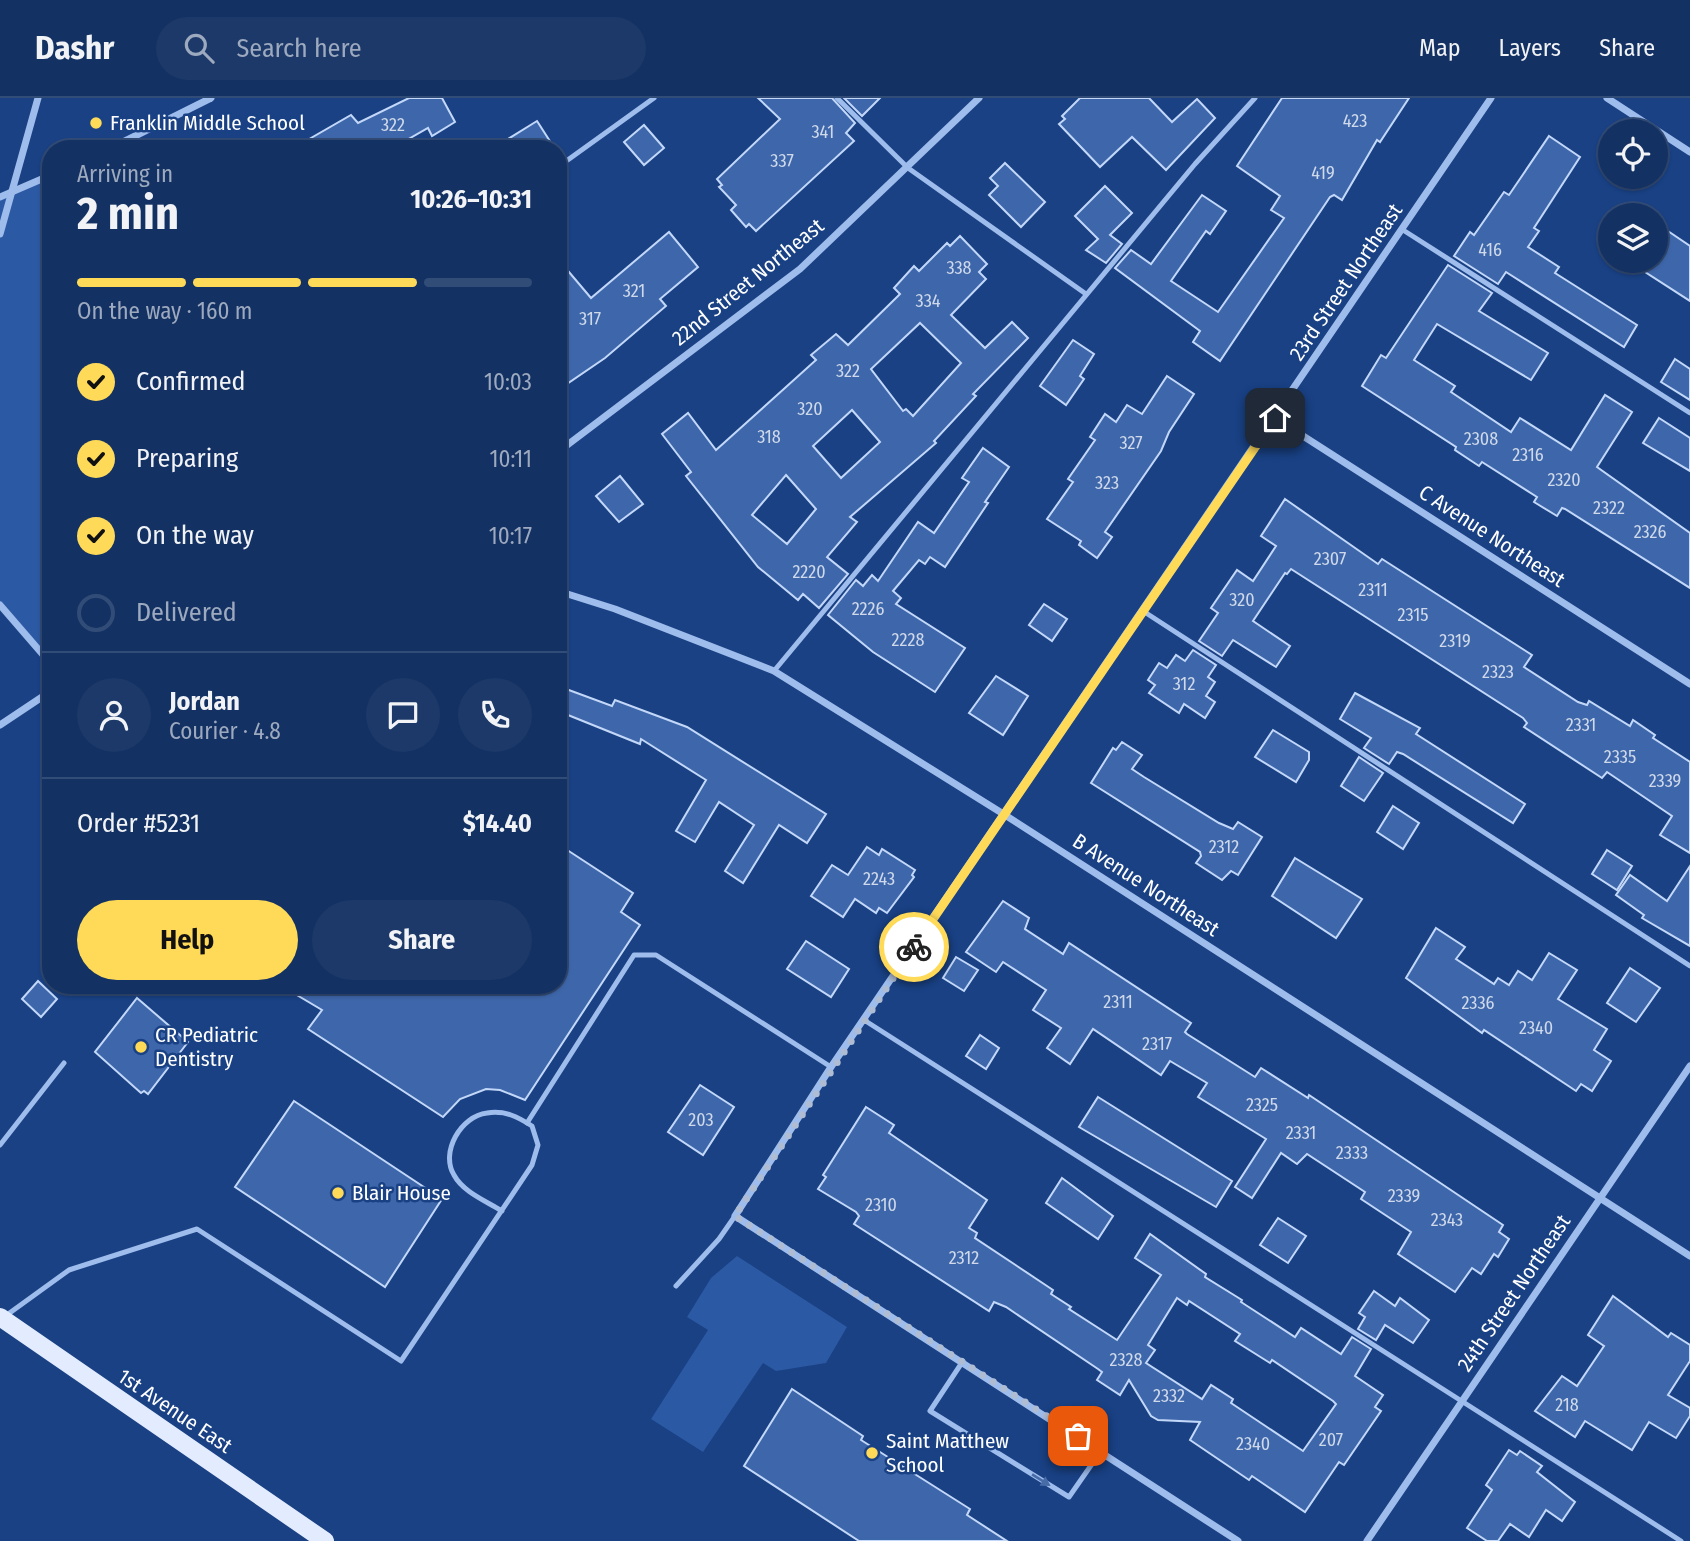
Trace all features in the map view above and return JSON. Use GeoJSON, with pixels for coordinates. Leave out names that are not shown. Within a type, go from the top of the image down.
{"type":"FeatureCollection","features":[{"type":"Feature","properties":{"kind":"main road","name":"1st Avenue East"},"geometry":{"type":"LineString","coordinates":[[0,1319],[325,1541]]}},
{"type":"Feature","properties":{"kind":"street"},"geometry":{"type":"LineString","coordinates":[[0,234],[38,98]]}},
{"type":"Feature","properties":{"kind":"street"},"geometry":{"type":"LineString","coordinates":[[127,140],[211,98]]}},
{"type":"Feature","properties":{"kind":"street","name":"22nd Street Northeast"},"geometry":{"type":"LineString","coordinates":[[567,445],[800,269],[979,98]]}},
{"type":"Feature","properties":{"kind":"street","name":"23rd Street Northeast"},"geometry":{"type":"LineString","coordinates":[[735,1216],[831,1067],[1491,98]]}},
{"type":"Feature","properties":{"kind":"street"},"geometry":{"type":"LineString","coordinates":[[1606,98],[1690,152]]}},
{"type":"Feature","properties":{"kind":"street"},"geometry":{"type":"LineString","coordinates":[[0,197],[42,179]]}},
{"type":"Feature","properties":{"kind":"street","name":"C Avenue Northeast"},"geometry":{"type":"LineString","coordinates":[[1275,418],[1690,684]]}},
{"type":"Feature","properties":{"kind":"street","name":"B Avenue Northeast"},"geometry":{"type":"LineString","coordinates":[[567,594],[615,609],[774,670],[1005,815],[1690,1256]]}},
{"type":"Feature","properties":{"kind":"street"},"geometry":{"type":"LineString","coordinates":[[0,605],[42,654]]}},
{"type":"Feature","properties":{"kind":"street"},"geometry":{"type":"LineString","coordinates":[[0,725],[42,697]]}},
{"type":"Feature","properties":{"kind":"street","name":"24th Street Northeast"},"geometry":{"type":"LineString","coordinates":[[1367,1541],[1690,1066]]}},
{"type":"Feature","properties":{"kind":"street"},"geometry":{"type":"LineString","coordinates":[[735,1216],[1238,1541]]}},
{"type":"Feature","properties":{"kind":"lane"},"geometry":{"type":"LineString","coordinates":[[567,160],[653,98]]}},
{"type":"Feature","properties":{"kind":"lane"},"geometry":{"type":"LineString","coordinates":[[837,98],[908,168],[1086,294]]}},
{"type":"Feature","properties":{"kind":"lane"},"geometry":{"type":"LineString","coordinates":[[774,670],[1195,164],[1255,98]]}},
{"type":"Feature","properties":{"kind":"lane"},"geometry":{"type":"LineString","coordinates":[[1403,230],[1690,413]]}},
{"type":"Feature","properties":{"kind":"lane"},"geometry":{"type":"LineString","coordinates":[[1143,611],[1690,966]]}},
{"type":"Feature","properties":{"kind":"lane"},"geometry":{"type":"LineString","coordinates":[[527,1123],[634,955],[656,955],[831,1067]]}},
{"type":"Feature","properties":{"kind":"lane"},"geometry":{"type":"LineString","coordinates":[[864,1020],[1681,1541]]}},
{"type":"Feature","properties":{"kind":"lane"},"geometry":{"type":"LineString","coordinates":[[0,1145],[64,1063]]}},
{"type":"Feature","properties":{"kind":"lane"},"geometry":{"type":"LineString","coordinates":[[0,1319],[69,1270],[197,1229],[401,1361],[502,1211],[532,1165],[538,1145],[532,1126],[512,1114],[485,1112],[461,1127],[449,1150],[453,1175],[470,1191],[502,1211]]}},
{"type":"Feature","properties":{"kind":"lane"},"geometry":{"type":"LineString","coordinates":[[676,1286],[719,1239],[735,1216]]}},
{"type":"Feature","properties":{"kind":"lane"},"geometry":{"type":"LineString","coordinates":[[963,1361],[930,1411],[1069,1497],[1101,1451]]}},
{"type":"Feature","properties":{"kind":"shaded area"},"geometry":{"type":"Polygon","coordinates":[[[42,179],[42,654],[0,605],[0,197],[42,179]]]}},
{"type":"Feature","properties":{"kind":"shaded area"},"geometry":{"type":"Polygon","coordinates":[[[737,1256],[847,1327],[826,1363],[776,1371],[763,1363],[703,1452],[651,1419],[708,1330],[687,1317],[711,1278],[737,1256]]]}},
{"type":"Feature","properties":{"kind":"building"},"geometry":{"type":"Polygon","coordinates":[[[409,98],[442,98],[455,122],[432,136],[428,128],[407,140],[308,140],[351,115],[358,123],[409,98]]]}},
{"type":"Feature","properties":{"kind":"building"},"geometry":{"type":"Polygon","coordinates":[[[758,98],[832,98],[855,123],[846,133],[854,141],[756,231],[749,224],[746,227],[731,210],[736,205],[719,187],[722,185],[717,179],[780,119],[758,98]]]}},
{"type":"Feature","properties":{"kind":"building"},"geometry":{"type":"Polygon","coordinates":[[[844,98],[880,98],[862,116],[844,98]]]}},
{"type":"Feature","properties":{"kind":"building"},"geometry":{"type":"Polygon","coordinates":[[[1080,98],[1149,98],[1172,122],[1197,99],[1215,118],[1166,170],[1132,137],[1100,167],[1059,124],[1065,119],[1062,116],[1080,98]]]}},
{"type":"Feature","properties":{"kind":"building"},"geometry":{"type":"Polygon","coordinates":[[[1282,98],[1409,98],[1380,142],[1377,140],[1342,200],[1334,195],[1330,197],[1220,361],[1193,342],[1200,331],[1115,268],[1131,250],[1151,264],[1202,195],[1226,211],[1210,234],[1206,231],[1171,281],[1218,312],[1284,218],[1271,210],[1280,196],[1237,166],[1282,98]]]}},
{"type":"Feature","properties":{"kind":"building"},"geometry":{"type":"Polygon","coordinates":[[[537,121],[549,140],[506,140],[537,121]]]}},
{"type":"Feature","properties":{"kind":"building"},"geometry":{"type":"Polygon","coordinates":[[[644,125],[664,148],[644,165],[624,142],[644,125]]]}},
{"type":"Feature","properties":{"kind":"building"},"geometry":{"type":"Polygon","coordinates":[[[1549,136],[1580,157],[1534,228],[1539,231],[1528,247],[1559,267],[1555,273],[1637,325],[1624,347],[1506,272],[1498,284],[1454,256],[1470,232],[1474,235],[1504,192],[1509,195],[1549,136]]]}},
{"type":"Feature","properties":{"kind":"building"},"geometry":{"type":"Polygon","coordinates":[[[1005,163],[1045,202],[1021,227],[989,195],[998,186],[990,178],[1005,163]]]}},
{"type":"Feature","properties":{"kind":"building"},"geometry":{"type":"Polygon","coordinates":[[[1105,186],[1132,213],[1110,235],[1122,244],[1106,263],[1086,250],[1098,239],[1075,216],[1105,186]]]}},
{"type":"Feature","properties":{"kind":"building"},"geometry":{"type":"Polygon","coordinates":[[[1668,231],[1690,246],[1690,301],[1647,273],[1668,273],[1668,231]]]}},
{"type":"Feature","properties":{"kind":"building"},"geometry":{"type":"Polygon","coordinates":[[[669,232],[698,267],[660,299],[666,306],[605,358],[567,384],[567,270],[591,298],[669,232]]]}},
{"type":"Feature","properties":{"kind":"building"},"geometry":{"type":"Polygon","coordinates":[[[960,236],[987,264],[979,272],[986,279],[951,315],[985,348],[1012,322],[1028,338],[973,394],[976,396],[934,441],[936,443],[850,517],[857,522],[827,557],[848,574],[819,608],[803,594],[798,600],[758,567],[686,476],[691,472],[662,434],[688,413],[716,450],[816,360],[811,355],[836,334],[848,345],[900,294],[894,288],[914,266],[919,271],[947,243],[950,246],[960,236]],[[920,323],[871,369],[903,411],[906,409],[913,416],[961,363],[920,323]],[[852,410],[813,446],[841,478],[880,442],[852,410]],[[786,475],[752,515],[787,544],[816,509],[786,475]]]}},
{"type":"Feature","properties":{"kind":"building"},"geometry":{"type":"Polygon","coordinates":[[[1448,265],[1492,293],[1479,311],[1548,353],[1531,380],[1437,324],[1414,360],[1455,386],[1451,392],[1511,432],[1520,418],[1571,450],[1605,395],[1632,412],[1597,467],[1690,533],[1690,588],[1565,509],[1562,508],[1557,516],[1534,502],[1537,497],[1482,462],[1479,466],[1455,450],[1456,447],[1362,386],[1381,355],[1386,358],[1448,265]]]}},
{"type":"Feature","properties":{"kind":"building"},"geometry":{"type":"Polygon","coordinates":[[[1073,340],[1094,354],[1080,376],[1084,379],[1066,405],[1040,386],[1073,340]]]}},
{"type":"Feature","properties":{"kind":"building"},"geometry":{"type":"Polygon","coordinates":[[[1675,359],[1690,369],[1690,400],[1661,382],[1675,359]]]}},
{"type":"Feature","properties":{"kind":"building"},"geometry":{"type":"Polygon","coordinates":[[[1167,376],[1194,394],[1169,432],[1161,451],[1105,532],[1112,537],[1097,558],[1079,545],[1081,541],[1047,519],[1073,482],[1068,479],[1095,440],[1090,437],[1105,414],[1116,422],[1127,405],[1142,414],[1167,376]]]}},
{"type":"Feature","properties":{"kind":"building"},"geometry":{"type":"Polygon","coordinates":[[[1659,418],[1690,438],[1690,471],[1643,443],[1659,418]]]}},
{"type":"Feature","properties":{"kind":"building"},"geometry":{"type":"Polygon","coordinates":[[[983,448],[1009,467],[985,502],[988,503],[945,567],[930,557],[925,564],[919,560],[893,591],[901,598],[896,604],[965,648],[935,692],[873,652],[828,615],[856,580],[863,586],[872,575],[878,581],[918,522],[934,533],[969,482],[962,478],[983,448]]]}},
{"type":"Feature","properties":{"kind":"building"},"geometry":{"type":"Polygon","coordinates":[[[620,476],[643,504],[619,522],[596,496],[620,476]]]}},
{"type":"Feature","properties":{"kind":"building"},"geometry":{"type":"Polygon","coordinates":[[[1285,499],[1378,564],[1382,559],[1532,655],[1524,667],[1578,702],[1587,705],[1589,701],[1630,726],[1633,720],[1655,735],[1653,738],[1690,762],[1690,853],[1660,835],[1672,816],[1607,772],[1602,778],[1524,727],[1527,723],[1523,718],[1291,569],[1285,573],[1253,621],[1290,646],[1276,667],[1233,640],[1222,656],[1199,641],[1218,613],[1211,608],[1237,570],[1253,581],[1276,546],[1261,536],[1285,499]]]}},
{"type":"Feature","properties":{"kind":"building"},"geometry":{"type":"Polygon","coordinates":[[[1044,604],[1067,619],[1052,641],[1029,625],[1044,604]]]}},
{"type":"Feature","properties":{"kind":"building"},"geometry":{"type":"Polygon","coordinates":[[[1193,650],[1216,665],[1208,677],[1215,682],[1206,696],[1215,702],[1205,718],[1184,704],[1179,713],[1149,693],[1155,685],[1148,680],[1159,663],[1167,668],[1176,655],[1185,661],[1193,650]]]}},
{"type":"Feature","properties":{"kind":"building"},"geometry":{"type":"Polygon","coordinates":[[[996,676],[1028,696],[1003,735],[969,713],[996,676]]]}},
{"type":"Feature","properties":{"kind":"building"},"geometry":{"type":"Polygon","coordinates":[[[567,689],[612,706],[615,700],[687,727],[826,814],[807,843],[779,825],[743,883],[725,871],[754,825],[719,802],[695,842],[676,831],[706,780],[641,739],[640,744],[567,715],[567,689]]]}},
{"type":"Feature","properties":{"kind":"building"},"geometry":{"type":"Polygon","coordinates":[[[1355,693],[1420,728],[1416,734],[1525,804],[1513,823],[1403,754],[1397,752],[1389,764],[1364,748],[1371,738],[1340,719],[1355,693]]]}},
{"type":"Feature","properties":{"kind":"building"},"geometry":{"type":"Polygon","coordinates":[[[1273,730],[1309,752],[1309,760],[1296,782],[1255,757],[1273,730]]]}},
{"type":"Feature","properties":{"kind":"building"},"geometry":{"type":"Polygon","coordinates":[[[1122,742],[1142,755],[1132,769],[1219,823],[1233,829],[1238,822],[1262,837],[1238,875],[1231,871],[1222,880],[1196,863],[1201,856],[1200,852],[1091,783],[1113,748],[1116,750],[1122,742]]]}},
{"type":"Feature","properties":{"kind":"building"},"geometry":{"type":"Polygon","coordinates":[[[1359,757],[1383,773],[1364,801],[1341,786],[1359,757]]]}},
{"type":"Feature","properties":{"kind":"building"},"geometry":{"type":"Polygon","coordinates":[[[1393,806],[1419,823],[1403,849],[1377,832],[1393,806]]]}},
{"type":"Feature","properties":{"kind":"building"},"geometry":{"type":"Polygon","coordinates":[[[867,847],[879,855],[882,849],[915,870],[912,875],[914,877],[887,913],[879,908],[876,913],[855,899],[843,917],[811,896],[832,865],[848,875],[867,847]]]}},
{"type":"Feature","properties":{"kind":"building"},"geometry":{"type":"Polygon","coordinates":[[[567,850],[633,893],[621,912],[640,925],[525,1100],[500,1090],[486,1089],[460,1099],[443,1117],[308,1029],[322,1010],[295,994],[567,994],[567,850]]]}},
{"type":"Feature","properties":{"kind":"building"},"geometry":{"type":"Polygon","coordinates":[[[1607,850],[1632,866],[1617,890],[1592,874],[1607,850]]]}},
{"type":"Feature","properties":{"kind":"building"},"geometry":{"type":"Polygon","coordinates":[[[1295,858],[1362,899],[1336,938],[1272,896],[1295,858]]]}},
{"type":"Feature","properties":{"kind":"building"},"geometry":{"type":"Polygon","coordinates":[[[1690,866],[1690,946],[1642,918],[1644,915],[1616,895],[1630,875],[1667,901],[1690,866]]]}},
{"type":"Feature","properties":{"kind":"building"},"geometry":{"type":"Polygon","coordinates":[[[1003,901],[1029,918],[1025,929],[1063,954],[1069,943],[1191,1023],[1185,1032],[1187,1034],[1255,1077],[1261,1068],[1308,1098],[1309,1095],[1503,1225],[1499,1232],[1509,1239],[1498,1257],[1494,1254],[1481,1274],[1472,1268],[1455,1292],[1398,1254],[1411,1232],[1361,1199],[1365,1192],[1307,1154],[1297,1164],[1281,1153],[1252,1198],[1235,1187],[1266,1139],[1198,1097],[1207,1083],[1170,1061],[1161,1075],[1093,1029],[1070,1064],[1047,1048],[1061,1028],[1033,1010],[1046,990],[1003,962],[996,972],[966,952],[1003,901]]]}},
{"type":"Feature","properties":{"kind":"building"},"geometry":{"type":"Polygon","coordinates":[[[1436,928],[1465,947],[1456,959],[1494,984],[1498,978],[1509,985],[1518,971],[1532,980],[1549,953],[1577,970],[1558,999],[1607,1029],[1594,1050],[1611,1061],[1592,1091],[1581,1084],[1576,1091],[1484,1030],[1482,1033],[1406,978],[1436,928]]]}},
{"type":"Feature","properties":{"kind":"building"},"geometry":{"type":"Polygon","coordinates":[[[806,941],[849,969],[831,997],[787,969],[806,941]]]}},
{"type":"Feature","properties":{"kind":"building"},"geometry":{"type":"Polygon","coordinates":[[[956,957],[978,970],[964,991],[943,978],[956,957]]]}},
{"type":"Feature","properties":{"kind":"building"},"geometry":{"type":"Polygon","coordinates":[[[1630,968],[1660,988],[1636,1022],[1607,1003],[1630,968]]]}},
{"type":"Feature","properties":{"kind":"building"},"geometry":{"type":"Polygon","coordinates":[[[38,981],[42,985],[42,994],[52,994],[57,999],[41,1017],[22,999],[38,981]]]}},
{"type":"Feature","properties":{"kind":"building","name":"CR Pediatric Dentistry"},"geometry":{"type":"Polygon","coordinates":[[[137,998],[188,1042],[148,1094],[144,1091],[141,1093],[95,1052],[137,998]]]}},
{"type":"Feature","properties":{"kind":"building"},"geometry":{"type":"Polygon","coordinates":[[[980,1035],[999,1048],[986,1069],[966,1056],[980,1035]]]}},
{"type":"Feature","properties":{"kind":"building"},"geometry":{"type":"Polygon","coordinates":[[[700,1085],[734,1107],[703,1155],[668,1132],[700,1085]]]}},
{"type":"Feature","properties":{"kind":"building"},"geometry":{"type":"Polygon","coordinates":[[[1098,1097],[1232,1181],[1216,1207],[1079,1127],[1098,1097]]]}},
{"type":"Feature","properties":{"kind":"building","name":"Blair House"},"geometry":{"type":"Polygon","coordinates":[[[294,1101],[442,1199],[385,1287],[235,1187],[294,1101]]]}},
{"type":"Feature","properties":{"kind":"building"},"geometry":{"type":"Polygon","coordinates":[[[866,1107],[894,1125],[889,1133],[987,1200],[969,1228],[977,1233],[975,1238],[1053,1290],[1051,1294],[1071,1307],[1069,1309],[1117,1340],[1161,1275],[1135,1258],[1150,1234],[1206,1274],[1205,1277],[1295,1337],[1301,1328],[1341,1354],[1352,1337],[1371,1349],[1355,1376],[1383,1395],[1375,1407],[1381,1411],[1344,1465],[1339,1462],[1305,1512],[1252,1476],[1249,1480],[1190,1440],[1200,1422],[1158,1420],[1151,1416],[1129,1380],[1120,1395],[1097,1380],[1102,1372],[1006,1307],[994,1302],[989,1311],[854,1224],[859,1216],[856,1212],[818,1189],[826,1177],[823,1175],[866,1107]],[[1177,1298],[1148,1345],[1155,1350],[1146,1363],[1202,1399],[1211,1385],[1233,1399],[1231,1403],[1303,1451],[1336,1404],[1272,1360],[1270,1363],[1235,1341],[1240,1334],[1189,1301],[1187,1305],[1177,1298]]]}},
{"type":"Feature","properties":{"kind":"building"},"geometry":{"type":"Polygon","coordinates":[[[1062,1178],[1113,1216],[1098,1239],[1046,1203],[1062,1178]]]}},
{"type":"Feature","properties":{"kind":"building"},"geometry":{"type":"Polygon","coordinates":[[[1278,1218],[1306,1236],[1288,1263],[1260,1245],[1278,1218]]]}},
{"type":"Feature","properties":{"kind":"building"},"geometry":{"type":"Polygon","coordinates":[[[1374,1291],[1395,1306],[1400,1298],[1429,1320],[1413,1343],[1385,1325],[1376,1340],[1358,1329],[1365,1317],[1359,1313],[1374,1291]]]}},
{"type":"Feature","properties":{"kind":"building"},"geometry":{"type":"Polygon","coordinates":[[[1613,1296],[1668,1337],[1671,1333],[1690,1345],[1690,1361],[1668,1395],[1690,1408],[1690,1416],[1676,1438],[1649,1422],[1632,1450],[1585,1421],[1575,1437],[1535,1411],[1562,1376],[1577,1386],[1604,1346],[1588,1335],[1613,1296]]]}},
{"type":"Feature","properties":{"kind":"building"},"geometry":{"type":"Polygon","coordinates":[[[792,1389],[863,1436],[861,1440],[970,1509],[967,1515],[1007,1541],[859,1541],[744,1466],[792,1389]]]}},
{"type":"Feature","properties":{"kind":"building"},"geometry":{"type":"Polygon","coordinates":[[[1509,1450],[1517,1455],[1520,1451],[1542,1466],[1537,1472],[1575,1502],[1562,1521],[1546,1510],[1529,1537],[1510,1524],[1498,1541],[1487,1541],[1467,1528],[1492,1490],[1486,1485],[1509,1450]]]}},
{"type":"Feature","properties":{"kind":"way so far"},"geometry":{"type":"LineString","coordinates":[[914,947],[831,1067],[735,1216],[1078,1436]]}},
{"type":"Feature","properties":{"kind":"place","name":"Franklin Middle School"},"geometry":{"type":"Point","coordinates":[96,123]}},
{"type":"Feature","properties":{"kind":"place","name":"CR Pediatric Dentistry"},"geometry":{"type":"Point","coordinates":[141,1047]}},
{"type":"Feature","properties":{"kind":"place","name":"Blair House"},"geometry":{"type":"Point","coordinates":[338,1193]}},
{"type":"Feature","properties":{"kind":"place","name":"Saint Matthew School"},"geometry":{"type":"Point","coordinates":[872,1453]}},
{"type":"Feature","properties":{"kind":"route"},"geometry":{"type":"LineString","coordinates":[[914,947],[1275,418]]}}]}
